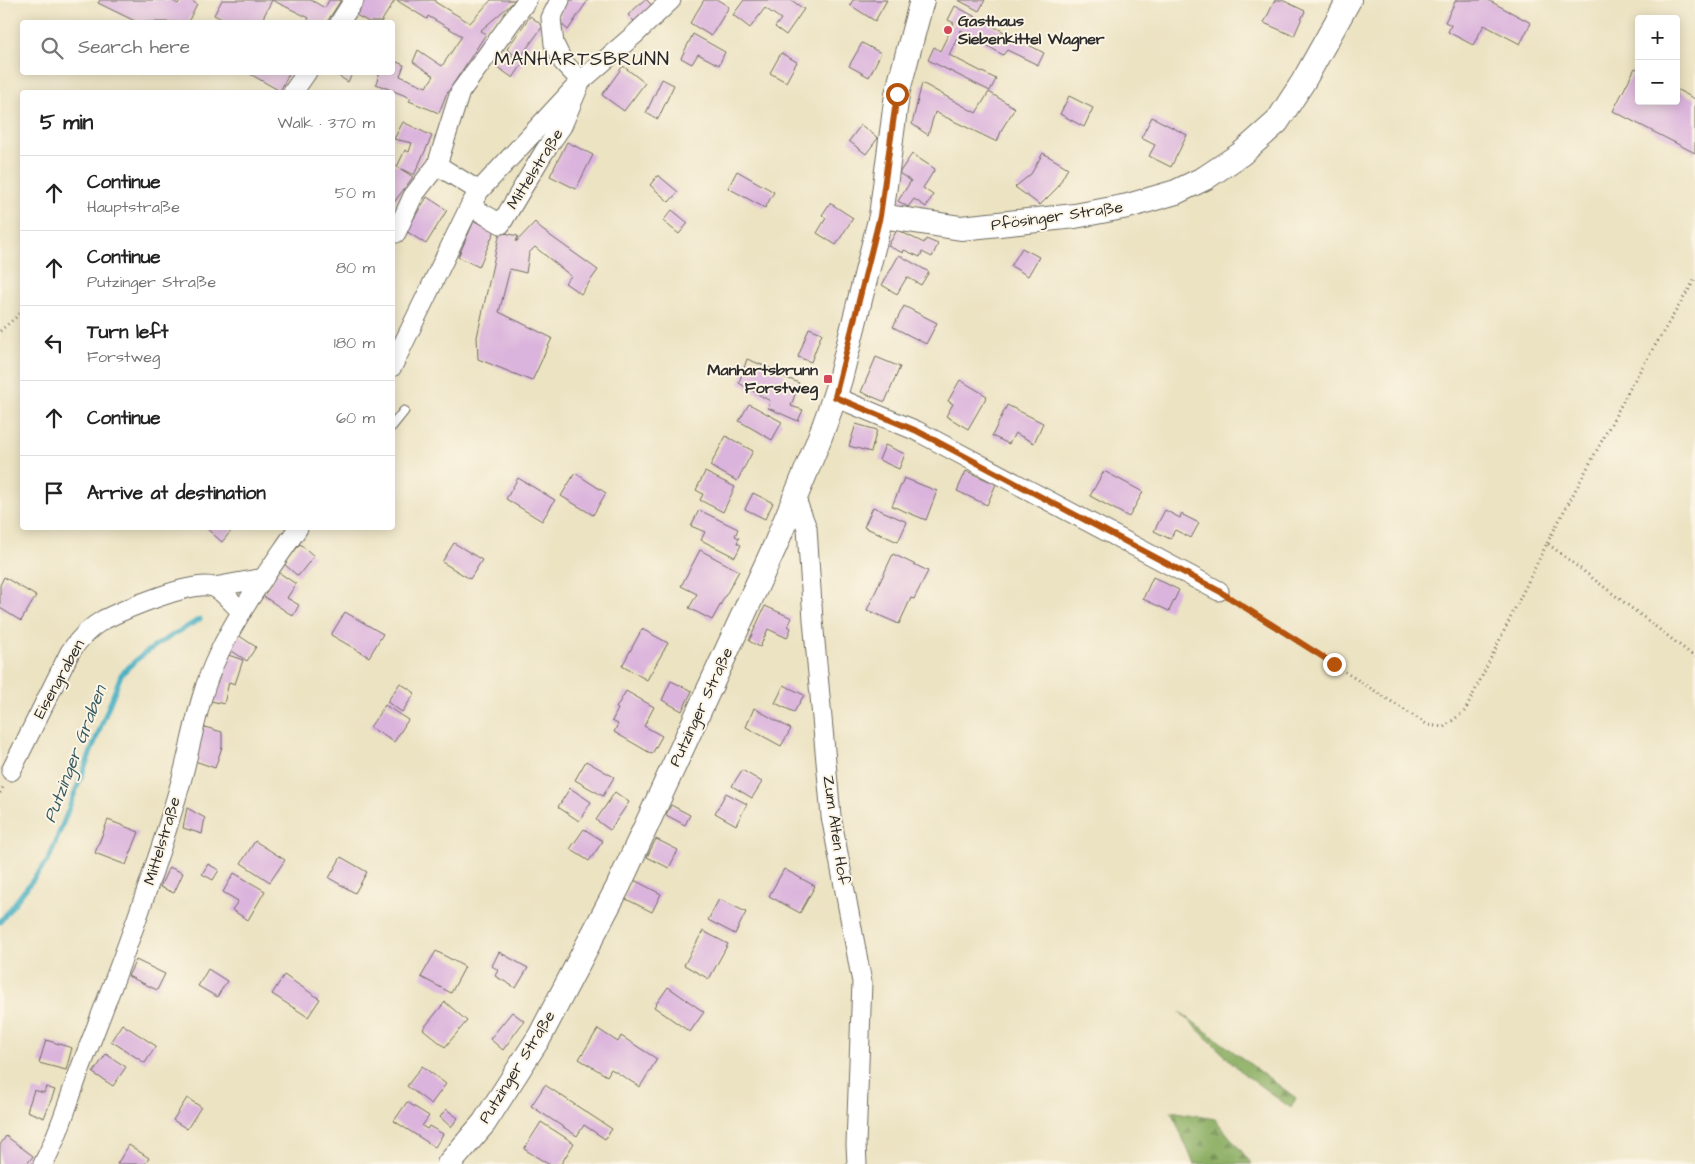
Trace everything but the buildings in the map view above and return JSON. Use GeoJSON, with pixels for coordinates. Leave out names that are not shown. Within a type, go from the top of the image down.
{"type":"FeatureCollection","features":[{"type":"Feature","properties":{"kind":"street"},"geometry":{"type":"LineString","coordinates":[[341,20],[354,0]]}},
{"type":"Feature","properties":{"kind":"street"},"geometry":{"type":"LineString","coordinates":[[396,233],[413,196],[438,165],[460,92],[527,0]]}},
{"type":"Feature","properties":{"kind":"street"},"geometry":{"type":"LineString","coordinates":[[560,0],[551,18],[554,44],[563,62],[581,81]]}},
{"type":"Feature","properties":{"kind":"street","name":"Mittelstraße"},"geometry":{"type":"LineString","coordinates":[[395,360],[474,199],[581,81],[634,36],[671,0]]}},
{"type":"Feature","properties":{"kind":"street","name":"Putzinger Straße"},"geometry":{"type":"LineString","coordinates":[[449,1164],[484,1123],[540,1036],[618,887],[795,497],[835,397],[880,216],[897,94],[922,0]]}},
{"type":"Feature","properties":{"kind":"street","name":"Pfösinger Straße"},"geometry":{"type":"LineString","coordinates":[[880,216],[961,228],[1075,216],[1128,206],[1176,192],[1206,178],[1241,154],[1277,122],[1303,82],[1349,0]]}},
{"type":"Feature","properties":{"kind":"street"},"geometry":{"type":"LineString","coordinates":[[294,90],[305,75]]}},
{"type":"Feature","properties":{"kind":"street","name":"Mittelstraße"},"geometry":{"type":"LineString","coordinates":[[438,165],[501,224],[544,152],[562,126],[581,81]]}},
{"type":"Feature","properties":{"kind":"street"},"geometry":{"type":"LineString","coordinates":[[835,397],[917,431],[1219,591]]}},
{"type":"Feature","properties":{"kind":"street","name":"Zum Alten Hof"},"geometry":{"type":"LineString","coordinates":[[795,497],[807,528],[813,620],[831,816],[862,982],[856,1145],[858,1164]]}},
{"type":"Feature","properties":{"kind":"street","name":"Mittelstraße"},"geometry":{"type":"LineString","coordinates":[[42,1164],[52,1147],[134,929],[182,777],[206,684],[218,655],[242,612],[297,530]]}},
{"type":"Feature","properties":{"kind":"street","name":"Eisengraben"},"geometry":{"type":"LineString","coordinates":[[11,771],[66,660],[81,636],[102,620],[151,600],[196,585],[214,587],[264,578]]}},
{"type":"Feature","properties":{"kind":"street"},"geometry":{"type":"LineString","coordinates":[[214,587],[242,612]]}},
{"type":"Feature","properties":{"kind":"lane"},"geometry":{"type":"LineString","coordinates":[[395,422],[404,411]]}},
{"type":"Feature","properties":{"kind":"path"},"geometry":{"type":"LineString","coordinates":[[1219,591],[1428,725],[1444,727],[1465,711],[1547,543],[1635,379],[1695,279]]}},
{"type":"Feature","properties":{"kind":"path"},"geometry":{"type":"LineString","coordinates":[[0,330],[20,314]]}},
{"type":"Feature","properties":{"kind":"path"},"geometry":{"type":"LineString","coordinates":[[1547,543],[1695,657]]}},
{"type":"Feature","properties":{"kind":"green space"},"geometry":{"type":"Polygon","coordinates":[[[1180,1012],[1296,1098],[1291,1108],[1244,1074],[1180,1012]]]}},
{"type":"Feature","properties":{"kind":"green space"},"geometry":{"type":"Polygon","coordinates":[[[1171,1111],[1215,1119],[1252,1164],[1194,1164],[1171,1111]]]}},
{"type":"Feature","properties":{"kind":"waterway","name":"Putzinger Graben"},"geometry":{"type":"LineString","coordinates":[[0,922],[49,859],[121,675],[148,651],[200,619]]}},
{"type":"Feature","properties":{"kind":"place","name":"Gasthaus Siebenkittel Wagner"},"geometry":{"type":"Point","coordinates":[948,30]}},
{"type":"Feature","properties":{"kind":"place","name":"Manhartsbrunn Forstweg"},"geometry":{"type":"Point","coordinates":[828,379]}},
{"type":"Feature","properties":{"kind":"district","name":"MANHARTSBRUNN"},"geometry":{"type":"Point","coordinates":[582,59]}},
{"type":"Feature","properties":{"kind":"route"},"geometry":{"type":"LineString","coordinates":[[897,94],[880,216],[835,397],[917,431],[1219,591],[1334,664]]}}]}
